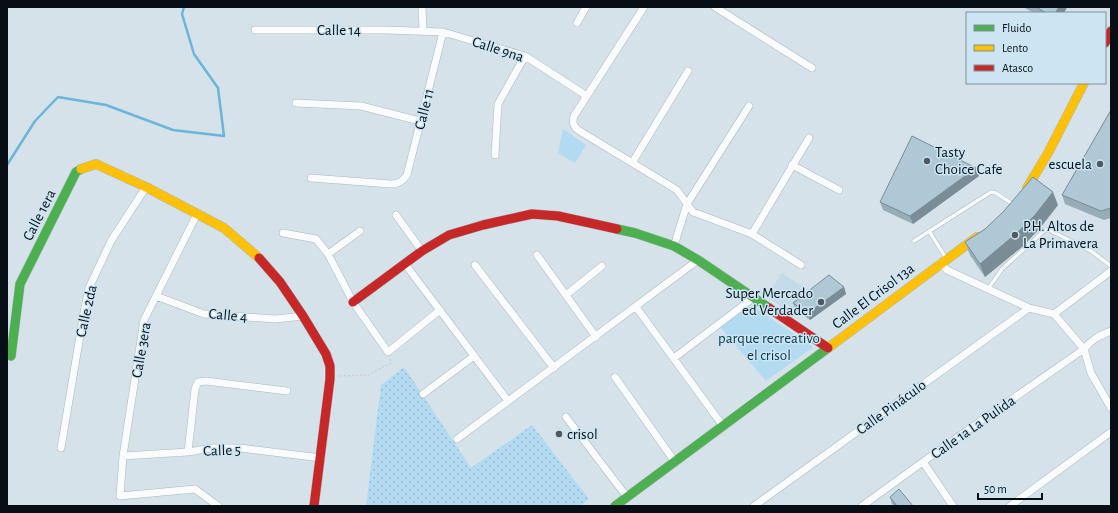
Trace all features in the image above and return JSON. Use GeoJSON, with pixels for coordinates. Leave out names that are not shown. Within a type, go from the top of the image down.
{"type":"FeatureCollection","features":[{"type":"Feature","properties":{"kind":"street"},"geometry":{"type":"LineString","coordinates":[[422,7],[423,30]]}},
{"type":"Feature","properties":{"kind":"street"},"geometry":{"type":"LineString","coordinates":[[577,23],[586,7]]}},
{"type":"Feature","properties":{"kind":"street"},"geometry":{"type":"LineString","coordinates":[[644,7],[574,116],[573,124],[578,130],[677,190],[693,212],[752,234],[801,265]]}},
{"type":"Feature","properties":{"kind":"street"},"geometry":{"type":"LineString","coordinates":[[715,7],[812,68]]}},
{"type":"Feature","properties":{"kind":"street","name":"Calle 14"},"geometry":{"type":"LineString","coordinates":[[255,30],[423,30]]}},
{"type":"Feature","properties":{"kind":"street","name":"Calle 9na"},"geometry":{"type":"LineString","coordinates":[[423,30],[443,32],[525,56],[587,96]]}},
{"type":"Feature","properties":{"kind":"street"},"geometry":{"type":"LineString","coordinates":[[1106,41],[1111,31]]}},
{"type":"Feature","properties":{"kind":"street","name":"Calle 11"},"geometry":{"type":"LineString","coordinates":[[311,178],[391,184],[400,183],[404,180],[407,175],[443,32]]}},
{"type":"Feature","properties":{"kind":"street"},"geometry":{"type":"LineString","coordinates":[[495,155],[498,104],[525,56]]}},
{"type":"Feature","properties":{"kind":"street"},"geometry":{"type":"LineString","coordinates":[[632,163],[688,71]]}},
{"type":"Feature","properties":{"kind":"street"},"geometry":{"type":"LineString","coordinates":[[1016,202],[1048,153],[1083,84]]}},
{"type":"Feature","properties":{"kind":"street"},"geometry":{"type":"LineString","coordinates":[[296,103],[361,106],[420,121]]}},
{"type":"Feature","properties":{"kind":"street"},"geometry":{"type":"LineString","coordinates":[[674,246],[687,204],[749,106]]}},
{"type":"Feature","properties":{"kind":"street"},"geometry":{"type":"LineString","coordinates":[[752,234],[809,138]]}},
{"type":"Feature","properties":{"kind":"street","name":"Calle 1era"},"geometry":{"type":"LineString","coordinates":[[11,356],[20,284],[76,172],[89,165],[96,164],[146,187]]}},
{"type":"Feature","properties":{"kind":"street"},"geometry":{"type":"LineString","coordinates":[[792,165],[839,190]]}},
{"type":"Feature","properties":{"kind":"street"},"geometry":{"type":"LineString","coordinates":[[146,187],[224,228],[244,244],[263,262],[280,282],[326,354],[330,366],[330,376],[314,506]]}},
{"type":"Feature","properties":{"kind":"street","name":"Calle 2da"},"geometry":{"type":"LineString","coordinates":[[61,448],[82,320],[89,288],[111,241],[146,187]]}},
{"type":"Feature","properties":{"kind":"street","name":"Calle 3era"},"geometry":{"type":"LineString","coordinates":[[196,214],[144,320],[123,456],[120,496],[195,489],[218,506]]}},
{"type":"Feature","properties":{"kind":"street"},"geometry":{"type":"LineString","coordinates":[[396,214],[422,251]]}},
{"type":"Feature","properties":{"kind":"street"},"geometry":{"type":"LineString","coordinates":[[353,302],[422,251],[449,235],[483,224],[532,214],[558,216],[634,233],[674,246],[698,260],[828,348]]}},
{"type":"Feature","properties":{"kind":"street"},"geometry":{"type":"LineString","coordinates":[[328,254],[360,231]]}},
{"type":"Feature","properties":{"kind":"street"},"geometry":{"type":"LineString","coordinates":[[283,233],[316,239],[328,254],[353,302],[388,352],[440,310]]}},
{"type":"Feature","properties":{"kind":"street","name":"Calle El Crisol 13a"},"geometry":{"type":"LineString","coordinates":[[618,505],[982,233]]}},
{"type":"Feature","properties":{"kind":"street"},"geometry":{"type":"LineString","coordinates":[[537,255],[596,337]]}},
{"type":"Feature","properties":{"kind":"street"},"geometry":{"type":"LineString","coordinates":[[457,439],[698,260]]}},
{"type":"Feature","properties":{"kind":"street"},"geometry":{"type":"LineString","coordinates":[[943,261],[947,270],[1029,308],[1054,314],[1084,349],[1090,372],[1111,408]]}},
{"type":"Feature","properties":{"kind":"street"},"geometry":{"type":"LineString","coordinates":[[405,264],[508,402]]}},
{"type":"Feature","properties":{"kind":"street"},"geometry":{"type":"LineString","coordinates":[[475,266],[554,368]]}},
{"type":"Feature","properties":{"kind":"street"},"geometry":{"type":"LineString","coordinates":[[566,295],[602,266]]}},
{"type":"Feature","properties":{"kind":"street"},"geometry":{"type":"LineString","coordinates":[[1054,314],[1111,271]]}},
{"type":"Feature","properties":{"kind":"street","name":"Calle 4"},"geometry":{"type":"LineString","coordinates":[[156,296],[204,314],[275,319],[303,316]]}},
{"type":"Feature","properties":{"kind":"street"},"geometry":{"type":"LineString","coordinates":[[674,358],[753,298]]}},
{"type":"Feature","properties":{"kind":"street"},"geometry":{"type":"LineString","coordinates":[[636,307],[723,426]]}},
{"type":"Feature","properties":{"kind":"street","name":"Calle Pináculo"},"geometry":{"type":"LineString","coordinates":[[754,506],[1029,308]]}},
{"type":"Feature","properties":{"kind":"street","name":"Calle 1a La Pulida"},"geometry":{"type":"LineString","coordinates":[[862,506],[1084,349],[1095,338],[1111,331]]}},
{"type":"Feature","properties":{"kind":"street"},"geometry":{"type":"LineString","coordinates":[[423,394],[474,356]]}},
{"type":"Feature","properties":{"kind":"street"},"geometry":{"type":"LineString","coordinates":[[615,377],[675,462]]}},
{"type":"Feature","properties":{"kind":"street"},"geometry":{"type":"LineString","coordinates":[[188,452],[195,389],[198,382],[206,381],[287,391]]}},
{"type":"Feature","properties":{"kind":"street"},"geometry":{"type":"LineString","coordinates":[[566,417],[627,497]]}},
{"type":"Feature","properties":{"kind":"street"},"geometry":{"type":"LineString","coordinates":[[1010,506],[1111,432]]}},
{"type":"Feature","properties":{"kind":"street","name":"Calle 5"},"geometry":{"type":"LineString","coordinates":[[123,456],[188,452],[212,448],[240,448],[321,458]]}},
{"type":"Feature","properties":{"kind":"street"},"geometry":{"type":"LineString","coordinates":[[923,462],[953,506]]}},
{"type":"Feature","properties":{"kind":"lane"},"geometry":{"type":"LineString","coordinates":[[914,241],[991,192],[1016,202]]}},
{"type":"Feature","properties":{"kind":"lane"},"geometry":{"type":"LineString","coordinates":[[988,289],[1002,269],[1045,230],[1049,230],[1091,251],[1111,266]]}},
{"type":"Feature","properties":{"kind":"lane"},"geometry":{"type":"LineString","coordinates":[[929,231],[943,261]]}},
{"type":"Feature","properties":{"kind":"path"},"geometry":{"type":"LineString","coordinates":[[330,376],[368,375],[391,363],[388,352]]}},
{"type":"Feature","properties":{"kind":"shaded area"},"geometry":{"type":"Polygon","coordinates":[[[782,273],[812,293],[794,312],[787,304],[782,307],[766,296],[782,273]]]}},
{"type":"Feature","properties":{"kind":"green space"},"geometry":{"type":"Polygon","coordinates":[[[563,129],[586,145],[575,163],[558,153],[563,129]]]}},
{"type":"Feature","properties":{"kind":"green space","name":"parque recreativo el crisol"},"geometry":{"type":"Polygon","coordinates":[[[751,305],[813,347],[766,381],[720,327],[751,305]]]}},
{"type":"Feature","properties":{"kind":"green space"},"geometry":{"type":"Polygon","coordinates":[[[404,367],[471,468],[532,425],[589,499],[580,506],[366,506],[381,385],[404,367]]]}},
{"type":"Feature","properties":{"kind":"building"},"geometry":{"type":"Polygon","coordinates":[[[1036,7],[1059,7],[1056,12],[1044,12],[1036,7]]]}},
{"type":"Feature","properties":{"kind":"building","name":"escuela"},"geometry":{"type":"Polygon","coordinates":[[[1111,110],[1111,208],[1101,211],[1062,195],[1111,110]]]}},
{"type":"Feature","properties":{"kind":"building"},"geometry":{"type":"Polygon","coordinates":[[[912,136],[976,168],[910,216],[880,202],[912,136]]]}},
{"type":"Feature","properties":{"kind":"building"},"geometry":{"type":"Polygon","coordinates":[[[1033,177],[1053,192],[1035,215],[1018,232],[980,264],[965,242],[985,229],[1003,212],[1033,177]]]}},
{"type":"Feature","properties":{"kind":"building"},"geometry":{"type":"Polygon","coordinates":[[[829,275],[844,287],[808,313],[793,303],[829,275]]]}},
{"type":"Feature","properties":{"kind":"building"},"geometry":{"type":"Polygon","coordinates":[[[899,489],[913,506],[897,506],[890,497],[899,489]]]}},
{"type":"Feature","properties":{"kind":"waterway"},"geometry":{"type":"LineString","coordinates":[[7,165],[35,121],[58,97],[106,105],[173,130],[224,136],[218,88],[194,54],[182,14],[184,7]]}},
{"type":"Feature","properties":{"kind":"traffic: fast"},"geometry":{"type":"LineString","coordinates":[[11,356],[20,284],[76,172],[81,169]]}},
{"type":"Feature","properties":{"kind":"traffic: fast"},"geometry":{"type":"LineString","coordinates":[[617,229],[635,233],[674,246],[698,260],[769,308]]}},
{"type":"Feature","properties":{"kind":"traffic: fast"},"geometry":{"type":"LineString","coordinates":[[615,506],[828,348]]}},
{"type":"Feature","properties":{"kind":"traffic: slow"},"geometry":{"type":"LineString","coordinates":[[1027,188],[1048,153],[1083,84]]}},
{"type":"Feature","properties":{"kind":"traffic: slow"},"geometry":{"type":"LineString","coordinates":[[81,169],[96,164],[146,187],[224,228],[259,258]]}},
{"type":"Feature","properties":{"kind":"traffic: slow"},"geometry":{"type":"LineString","coordinates":[[828,348],[977,237]]}},
{"type":"Feature","properties":{"kind":"traffic: jam"},"geometry":{"type":"LineString","coordinates":[[1106,41],[1111,31]]}},
{"type":"Feature","properties":{"kind":"traffic: jam"},"geometry":{"type":"LineString","coordinates":[[353,302],[422,251],[449,235],[483,225],[532,214],[558,216],[617,229]]}},
{"type":"Feature","properties":{"kind":"traffic: jam"},"geometry":{"type":"LineString","coordinates":[[259,258],[280,282],[303,316],[326,354],[330,366],[330,379],[314,506]]}},
{"type":"Feature","properties":{"kind":"traffic: jam"},"geometry":{"type":"LineString","coordinates":[[769,308],[828,348]]}},
{"type":"Feature","properties":{"kind":"place","name":"Tasty Choice Cafe"},"geometry":{"type":"Point","coordinates":[927,161]}},
{"type":"Feature","properties":{"kind":"place","name":"escuela"},"geometry":{"type":"Point","coordinates":[1100,164]}},
{"type":"Feature","properties":{"kind":"place","name":"P.H. Altos de La Primavera"},"geometry":{"type":"Point","coordinates":[1015,235]}},
{"type":"Feature","properties":{"kind":"place","name":"Super Mercado ed Verdader"},"geometry":{"type":"Point","coordinates":[821,302]}},
{"type":"Feature","properties":{"kind":"place","name":"crisol"},"geometry":{"type":"Point","coordinates":[559,434]}}]}
